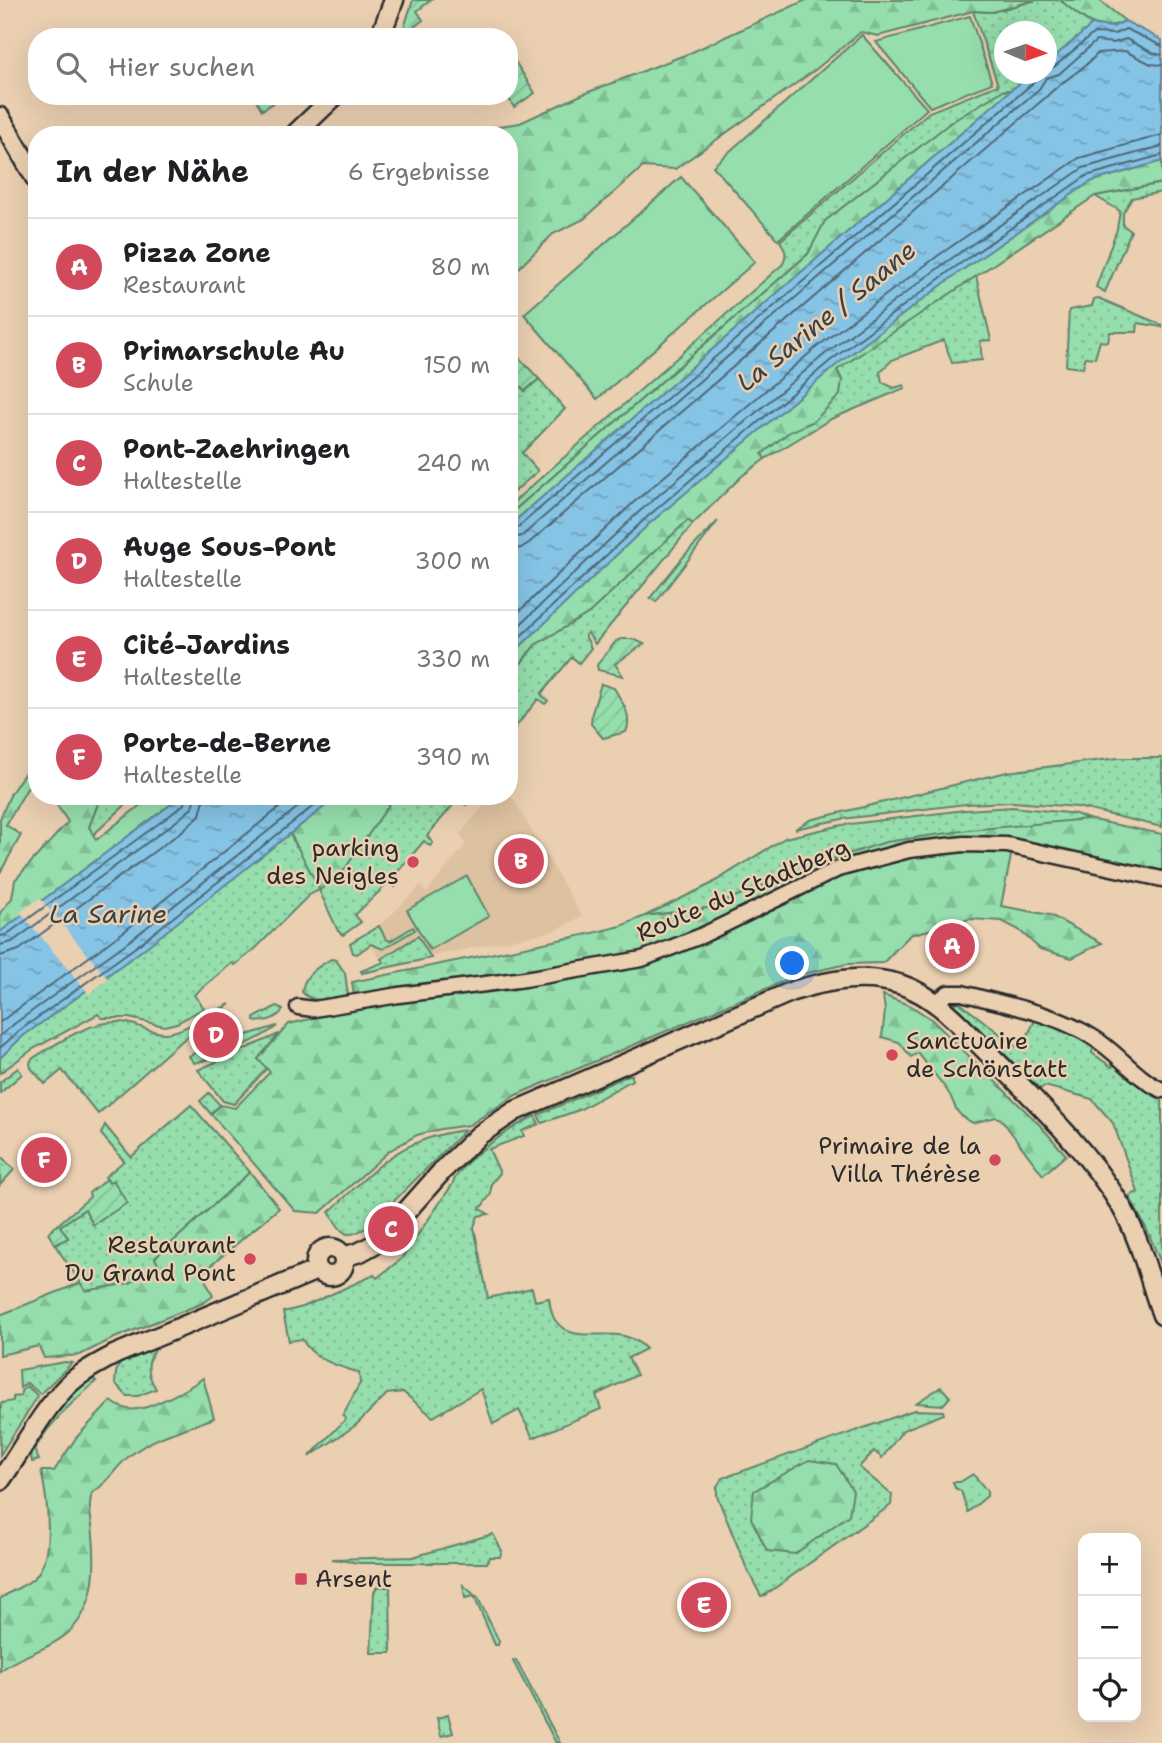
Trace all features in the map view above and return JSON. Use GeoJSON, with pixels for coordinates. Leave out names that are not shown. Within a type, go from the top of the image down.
{"type":"FeatureCollection","features":[{"type":"Feature","properties":{"kind":"main road"},"geometry":{"type":"LineString","coordinates":[[383,28],[394,0]]}},
{"type":"Feature","properties":{"kind":"main road"},"geometry":{"type":"LineString","coordinates":[[303,126],[326,105]]}},
{"type":"Feature","properties":{"kind":"main road"},"geometry":{"type":"LineString","coordinates":[[0,117],[28,167]]}},
{"type":"Feature","properties":{"kind":"main road"},"geometry":{"type":"LineString","coordinates":[[0,1481],[48,1409],[67,1386],[88,1370],[116,1354],[317,1270],[316,1258],[321,1251],[331,1248],[343,1257],[360,1252],[380,1241],[443,1170],[479,1135],[515,1111],[793,991],[849,979],[886,981],[914,990],[935,1003],[1029,1094],[1073,1142],[1104,1182],[1130,1224],[1162,1315]]}},
{"type":"Feature","properties":{"kind":"street","name":"Route du Stadtberg"},"geometry":{"type":"LineString","coordinates":[[298,1007],[314,1009],[525,979],[642,959],[701,936],[838,869],[909,850],[964,844],[1007,845],[1162,879]]}},
{"type":"Feature","properties":{"kind":"street"},"geometry":{"type":"LineString","coordinates":[[935,1003],[948,993],[962,993],[1058,1021],[1099,1041],[1149,1084],[1162,1090]]}},
{"type":"Feature","properties":{"kind":"shaded area"},"geometry":{"type":"Polygon","coordinates":[[[484,805],[517,805],[582,916],[554,931],[385,966],[371,945],[369,931],[385,921],[421,885],[426,893],[466,844],[460,834],[484,805]]]}},
{"type":"Feature","properties":{"kind":"green space"},"geometry":{"type":"Polygon","coordinates":[[[413,0],[431,0],[417,11],[423,20],[413,28],[404,28],[413,0]]]}},
{"type":"Feature","properties":{"kind":"green space"},"geometry":{"type":"Polygon","coordinates":[[[806,0],[1036,0],[992,12],[973,11],[878,36],[861,32],[815,70],[675,169],[643,167],[584,219],[553,234],[518,269],[518,126],[500,126],[520,123],[581,95],[690,53],[806,0]]]}},
{"type":"Feature","properties":{"kind":"green space"},"geometry":{"type":"Polygon","coordinates":[[[1036,0],[1060,0],[1092,25],[1057,55],[1057,21],[994,21],[994,73],[973,11],[992,12],[1036,0]]]}},
{"type":"Feature","properties":{"kind":"green space"},"geometry":{"type":"Polygon","coordinates":[[[1060,0],[1099,0],[1125,21],[1115,25],[1097,25],[1060,0]]]}},
{"type":"Feature","properties":{"kind":"green space"},"geometry":{"type":"Polygon","coordinates":[[[970,16],[992,83],[930,107],[876,42],[970,16]]]}},
{"type":"Feature","properties":{"kind":"green space"},"geometry":{"type":"Polygon","coordinates":[[[862,35],[927,109],[778,240],[713,166],[862,35]]]}},
{"type":"Feature","properties":{"kind":"green space"},"geometry":{"type":"Polygon","coordinates":[[[518,66],[535,93],[518,104],[518,66]]]}},
{"type":"Feature","properties":{"kind":"green space"},"geometry":{"type":"Polygon","coordinates":[[[1019,84],[1011,90],[1002,91],[826,221],[808,254],[518,507],[518,498],[783,264],[785,252],[780,241],[929,112],[998,85],[1019,84]]]}},
{"type":"Feature","properties":{"kind":"green space"},"geometry":{"type":"Polygon","coordinates":[[[1011,90],[518,518],[518,507],[808,254],[825,221],[950,123],[1002,91],[1011,90]]]}},
{"type":"Feature","properties":{"kind":"green space"},"geometry":{"type":"Polygon","coordinates":[[[1162,161],[1162,183],[1095,196],[837,370],[842,380],[840,395],[814,421],[789,432],[762,454],[765,459],[742,476],[693,524],[688,520],[589,613],[535,645],[518,667],[518,648],[650,523],[835,366],[955,275],[1090,182],[1162,161]]]}},
{"type":"Feature","properties":{"kind":"green space"},"geometry":{"type":"Polygon","coordinates":[[[681,177],[755,262],[597,399],[524,314],[681,177]]]}},
{"type":"Feature","properties":{"kind":"green space"},"geometry":{"type":"Polygon","coordinates":[[[1162,183],[1162,192],[1132,198],[1123,213],[1123,225],[1131,231],[1105,292],[1096,287],[1117,229],[1120,211],[1095,196],[1162,183]]]}},
{"type":"Feature","properties":{"kind":"green space"},"geometry":{"type":"Polygon","coordinates":[[[973,263],[991,340],[980,341],[982,360],[952,363],[944,340],[892,360],[880,372],[882,382],[894,388],[904,385],[905,388],[831,419],[765,459],[761,454],[789,432],[814,421],[842,380],[835,366],[973,263]]]}},
{"type":"Feature","properties":{"kind":"green space"},"geometry":{"type":"Polygon","coordinates":[[[1098,298],[1162,327],[1138,323],[1137,332],[1110,332],[1108,342],[1100,341],[1095,358],[1085,357],[1083,368],[1066,366],[1069,310],[1092,306],[1094,299],[1098,298]]]}},
{"type":"Feature","properties":{"kind":"green space"},"geometry":{"type":"Polygon","coordinates":[[[518,357],[539,379],[525,391],[518,384],[518,357]]]}},
{"type":"Feature","properties":{"kind":"green space"},"geometry":{"type":"Polygon","coordinates":[[[539,379],[565,409],[522,453],[538,471],[518,488],[518,384],[525,391],[539,379]]]}},
{"type":"Feature","properties":{"kind":"green space"},"geometry":{"type":"Polygon","coordinates":[[[688,520],[693,524],[595,644],[588,633],[585,635],[591,648],[579,663],[572,657],[541,694],[548,701],[545,704],[538,699],[518,724],[518,667],[535,645],[589,613],[688,520]]]}},
{"type":"Feature","properties":{"kind":"green space"},"geometry":{"type":"Polygon","coordinates":[[[718,521],[656,602],[650,598],[684,556],[718,521]]]}},
{"type":"Feature","properties":{"kind":"green space"},"geometry":{"type":"Polygon","coordinates":[[[633,639],[644,644],[615,664],[623,676],[598,670],[597,665],[616,641],[633,639]]]}},
{"type":"Feature","properties":{"kind":"green space"},"geometry":{"type":"Polygon","coordinates":[[[601,684],[614,688],[623,704],[628,720],[626,732],[603,738],[591,724],[601,684]]]}},
{"type":"Feature","properties":{"kind":"green space"},"geometry":{"type":"Polygon","coordinates":[[[1118,758],[1162,758],[1162,827],[1077,807],[1013,802],[966,804],[842,819],[795,829],[810,820],[1007,772],[1118,758]]]}},
{"type":"Feature","properties":{"kind":"green space"},"geometry":{"type":"Polygon","coordinates":[[[28,768],[28,787],[6,825],[21,835],[0,873],[0,819],[11,793],[28,768]]]}},
{"type":"Feature","properties":{"kind":"green space"},"geometry":{"type":"Polygon","coordinates":[[[57,805],[98,805],[89,827],[96,840],[141,805],[170,805],[0,932],[0,913],[12,898],[15,880],[68,822],[57,805]]]}},
{"type":"Feature","properties":{"kind":"green space"},"geometry":{"type":"Polygon","coordinates":[[[98,805],[125,805],[93,835],[89,827],[98,805]]]}},
{"type":"Feature","properties":{"kind":"green space"},"geometry":{"type":"Polygon","coordinates":[[[326,805],[389,805],[344,870],[320,890],[290,833],[326,805]]]}},
{"type":"Feature","properties":{"kind":"green space"},"geometry":{"type":"Polygon","coordinates":[[[385,805],[453,805],[427,836],[433,843],[430,846],[424,841],[393,877],[398,883],[395,887],[389,882],[355,915],[361,922],[343,935],[338,931],[319,890],[309,895],[255,949],[235,965],[232,963],[194,995],[204,1008],[177,1023],[164,1026],[129,1018],[102,1018],[98,1014],[33,1049],[0,1073],[0,1058],[23,1036],[141,951],[290,833],[296,847],[385,805]]]}},
{"type":"Feature","properties":{"kind":"green space"},"geometry":{"type":"Polygon","coordinates":[[[1013,807],[1076,814],[1088,819],[813,865],[708,908],[645,916],[709,885],[785,838],[842,825],[1013,807]]]}},
{"type":"Feature","properties":{"kind":"green space"},"geometry":{"type":"Polygon","coordinates":[[[1088,819],[1162,834],[1162,871],[1014,841],[1001,906],[1050,915],[1102,943],[1072,958],[1040,949],[1019,930],[1002,921],[970,919],[910,935],[883,963],[847,964],[798,975],[516,1095],[469,1125],[417,1135],[389,1151],[320,1213],[295,1211],[211,1114],[220,1105],[235,1108],[270,1072],[258,1059],[289,1024],[366,1006],[354,996],[352,982],[593,933],[645,916],[708,908],[813,865],[886,842],[969,830],[1088,819]]]}},
{"type":"Feature","properties":{"kind":"green space"},"geometry":{"type":"Polygon","coordinates":[[[467,876],[489,916],[430,950],[407,910],[467,876]]]}},
{"type":"Feature","properties":{"kind":"green space"},"geometry":{"type":"Polygon","coordinates":[[[379,926],[390,941],[413,927],[415,930],[383,949],[371,944],[357,954],[353,953],[350,943],[379,926]]]}},
{"type":"Feature","properties":{"kind":"green space"},"geometry":{"type":"Polygon","coordinates":[[[418,936],[431,958],[362,973],[361,971],[384,962],[381,959],[418,936]]]}},
{"type":"Feature","properties":{"kind":"green space"},"geometry":{"type":"Polygon","coordinates":[[[331,959],[336,960],[345,973],[348,996],[312,999],[302,992],[305,981],[312,972],[331,959]]]}},
{"type":"Feature","properties":{"kind":"green space"},"geometry":{"type":"Polygon","coordinates":[[[883,995],[911,1006],[931,1019],[1038,1123],[1066,1155],[1043,1175],[1001,1119],[996,1117],[973,1123],[960,1115],[950,1094],[918,1053],[911,1057],[899,1042],[882,1037],[885,1011],[883,995]]]}},
{"type":"Feature","properties":{"kind":"green space"},"geometry":{"type":"Polygon","coordinates":[[[956,1000],[1021,1050],[1035,1020],[1070,1030],[1094,1045],[1092,1053],[1112,1067],[1115,1062],[1160,1097],[1162,1265],[1129,1196],[1138,1192],[1113,1123],[1092,1099],[1045,1086],[1040,1089],[956,1006],[956,1000]]]}},
{"type":"Feature","properties":{"kind":"green space"},"geometry":{"type":"Polygon","coordinates":[[[230,1004],[174,1047],[98,1114],[62,1070],[45,1084],[31,1068],[32,1059],[90,1027],[115,1022],[128,1023],[160,1033],[172,1032],[230,1004]]]}},
{"type":"Feature","properties":{"kind":"green space"},"geometry":{"type":"Polygon","coordinates":[[[277,1006],[283,1010],[274,1018],[254,1021],[254,1018],[277,1006]]]}},
{"type":"Feature","properties":{"kind":"green space"},"geometry":{"type":"Polygon","coordinates":[[[277,1026],[249,1043],[214,1057],[194,1063],[189,1056],[206,1047],[277,1026]]]}},
{"type":"Feature","properties":{"kind":"green space"},"geometry":{"type":"Polygon","coordinates":[[[279,1034],[258,1059],[267,1068],[234,1104],[223,1101],[198,1070],[279,1034]]]}},
{"type":"Feature","properties":{"kind":"green space"},"geometry":{"type":"Polygon","coordinates":[[[18,1068],[22,1074],[0,1093],[0,1082],[18,1068]]]}},
{"type":"Feature","properties":{"kind":"green space"},"geometry":{"type":"Polygon","coordinates":[[[632,1075],[632,1080],[579,1110],[542,1123],[538,1115],[632,1075]]]}},
{"type":"Feature","properties":{"kind":"green space"},"geometry":{"type":"Polygon","coordinates":[[[209,1093],[220,1105],[211,1114],[200,1101],[209,1093]]]}},
{"type":"Feature","properties":{"kind":"green space"},"geometry":{"type":"Polygon","coordinates":[[[191,1105],[250,1172],[155,1258],[159,1266],[130,1283],[86,1291],[55,1245],[68,1238],[60,1226],[85,1209],[94,1225],[113,1181],[109,1183],[105,1177],[124,1161],[101,1134],[105,1125],[131,1157],[191,1105]]]}},
{"type":"Feature","properties":{"kind":"green space"},"geometry":{"type":"Polygon","coordinates":[[[535,1116],[539,1124],[522,1131],[524,1136],[489,1149],[500,1173],[491,1184],[491,1194],[480,1209],[489,1214],[478,1216],[474,1227],[488,1298],[532,1288],[535,1301],[549,1298],[554,1318],[564,1329],[586,1335],[610,1334],[635,1340],[646,1349],[628,1358],[637,1375],[596,1395],[601,1409],[533,1438],[519,1410],[493,1424],[481,1389],[433,1417],[403,1392],[387,1394],[356,1425],[309,1457],[346,1419],[343,1415],[360,1383],[359,1373],[319,1357],[302,1339],[289,1341],[283,1312],[303,1307],[374,1275],[377,1278],[401,1259],[465,1165],[501,1136],[535,1116]]]}},
{"type":"Feature","properties":{"kind":"green space"},"geometry":{"type":"Polygon","coordinates":[[[465,1130],[369,1226],[354,1234],[341,1230],[329,1212],[375,1169],[405,1148],[422,1140],[465,1130]]]}},
{"type":"Feature","properties":{"kind":"green space"},"geometry":{"type":"Polygon","coordinates":[[[0,1155],[14,1170],[0,1185],[0,1155]]]}},
{"type":"Feature","properties":{"kind":"green space"},"geometry":{"type":"Polygon","coordinates":[[[250,1172],[279,1208],[202,1273],[213,1296],[203,1303],[112,1339],[80,1355],[44,1358],[39,1346],[0,1355],[0,1315],[80,1283],[86,1291],[130,1283],[159,1266],[155,1258],[250,1172]]]}},
{"type":"Feature","properties":{"kind":"green space"},"geometry":{"type":"Polygon","coordinates":[[[107,1179],[109,1183],[113,1180],[127,1203],[93,1225],[85,1209],[60,1226],[68,1238],[55,1245],[48,1233],[107,1179]]]}},
{"type":"Feature","properties":{"kind":"green space"},"geometry":{"type":"Polygon","coordinates":[[[159,1345],[148,1366],[156,1389],[138,1396],[127,1396],[115,1383],[121,1361],[159,1345]]]}},
{"type":"Feature","properties":{"kind":"green space"},"geometry":{"type":"Polygon","coordinates":[[[72,1363],[40,1394],[27,1383],[20,1388],[19,1370],[72,1363]]]}},
{"type":"Feature","properties":{"kind":"green space"},"geometry":{"type":"Polygon","coordinates":[[[89,1378],[96,1381],[48,1429],[34,1450],[39,1460],[32,1462],[30,1451],[43,1431],[64,1403],[89,1378]]]}},
{"type":"Feature","properties":{"kind":"green space"},"geometry":{"type":"Polygon","coordinates":[[[203,1378],[214,1418],[141,1448],[126,1458],[92,1493],[90,1509],[94,1573],[89,1598],[79,1621],[70,1631],[45,1648],[0,1671],[0,1599],[33,1579],[45,1557],[48,1527],[41,1471],[54,1471],[76,1438],[111,1401],[126,1409],[144,1408],[171,1397],[203,1378]]]}},
{"type":"Feature","properties":{"kind":"green space"},"geometry":{"type":"Polygon","coordinates":[[[27,1386],[38,1396],[0,1455],[1,1403],[21,1396],[21,1391],[27,1386]]]}},
{"type":"Feature","properties":{"kind":"green space"},"geometry":{"type":"Polygon","coordinates":[[[941,1387],[950,1397],[943,1405],[916,1403],[941,1387]]]}},
{"type":"Feature","properties":{"kind":"green space"},"geometry":{"type":"Polygon","coordinates":[[[914,1410],[943,1411],[944,1414],[903,1430],[882,1458],[874,1451],[859,1467],[892,1495],[891,1505],[761,1596],[717,1496],[717,1486],[723,1478],[914,1410]]]}},
{"type":"Feature","properties":{"kind":"green space"},"geometry":{"type":"Polygon","coordinates":[[[809,1460],[836,1464],[853,1491],[849,1515],[795,1554],[767,1551],[751,1518],[754,1491],[809,1460]]]}},
{"type":"Feature","properties":{"kind":"green space"},"geometry":{"type":"Polygon","coordinates":[[[973,1474],[987,1491],[987,1496],[968,1512],[961,1491],[955,1488],[953,1482],[960,1482],[973,1474]]]}},
{"type":"Feature","properties":{"kind":"green space"},"geometry":{"type":"Polygon","coordinates":[[[493,1534],[502,1551],[500,1557],[489,1557],[487,1563],[360,1563],[332,1559],[413,1557],[493,1534]]]}},
{"type":"Feature","properties":{"kind":"green space"},"geometry":{"type":"Polygon","coordinates":[[[463,1585],[478,1598],[499,1641],[498,1645],[495,1645],[474,1596],[465,1598],[463,1585]]]}},
{"type":"Feature","properties":{"kind":"green space"},"geometry":{"type":"Polygon","coordinates":[[[377,1587],[390,1587],[391,1653],[371,1653],[374,1592],[377,1587]]]}},
{"type":"Feature","properties":{"kind":"green space"},"geometry":{"type":"Polygon","coordinates":[[[516,1660],[560,1743],[556,1743],[513,1661],[516,1660]]]}},
{"type":"Feature","properties":{"kind":"green space"},"geometry":{"type":"Polygon","coordinates":[[[448,1715],[453,1733],[441,1736],[437,1718],[448,1715]]]}},
{"type":"Feature","properties":{"kind":"water","name":"La Sarine / Saane"},"geometry":{"type":"Polygon","coordinates":[[[1125,21],[1162,40],[1162,161],[1090,182],[955,275],[835,366],[650,523],[518,648],[518,518],[1011,90],[1019,84],[1057,84],[1057,55],[1092,25],[1113,27],[1125,21]]]}},
{"type":"Feature","properties":{"kind":"water","name":"La Sarine"},"geometry":{"type":"Polygon","coordinates":[[[170,805],[327,805],[141,951],[23,1036],[0,1058],[0,932],[170,805]]]}},
{"type":"Feature","properties":{"kind":"pier"},"geometry":{"type":"Polygon","coordinates":[[[40,898],[108,979],[89,994],[20,912],[40,898]]]}},
{"type":"Feature","properties":{"kind":"place","name":"Primarschule Au"},"geometry":{"type":"Point","coordinates":[521,861]}},
{"type":"Feature","properties":{"kind":"place","name":"parking des Neigles"},"geometry":{"type":"Point","coordinates":[413,862]}},
{"type":"Feature","properties":{"kind":"place","name":"Pizza Zone"},"geometry":{"type":"Point","coordinates":[952,946]}},
{"type":"Feature","properties":{"kind":"place","name":"Auge Sous-Pont"},"geometry":{"type":"Point","coordinates":[216,1035]}},
{"type":"Feature","properties":{"kind":"place","name":"Sanctuaire de Schönstatt"},"geometry":{"type":"Point","coordinates":[892,1055]}},
{"type":"Feature","properties":{"kind":"place","name":"Porte-de-Berne"},"geometry":{"type":"Point","coordinates":[44,1160]}},
{"type":"Feature","properties":{"kind":"place","name":"Primaire de la Villa Thérèse"},"geometry":{"type":"Point","coordinates":[995,1160]}},
{"type":"Feature","properties":{"kind":"place","name":"Pont-Zaehringen"},"geometry":{"type":"Point","coordinates":[391,1229]}},
{"type":"Feature","properties":{"kind":"place","name":"Restaurant Du Grand Pont"},"geometry":{"type":"Point","coordinates":[250,1259]}},
{"type":"Feature","properties":{"kind":"place","name":"Arsent"},"geometry":{"type":"Point","coordinates":[301,1579]}},
{"type":"Feature","properties":{"kind":"place","name":"Cité-Jardins"},"geometry":{"type":"Point","coordinates":[704,1605]}}]}
